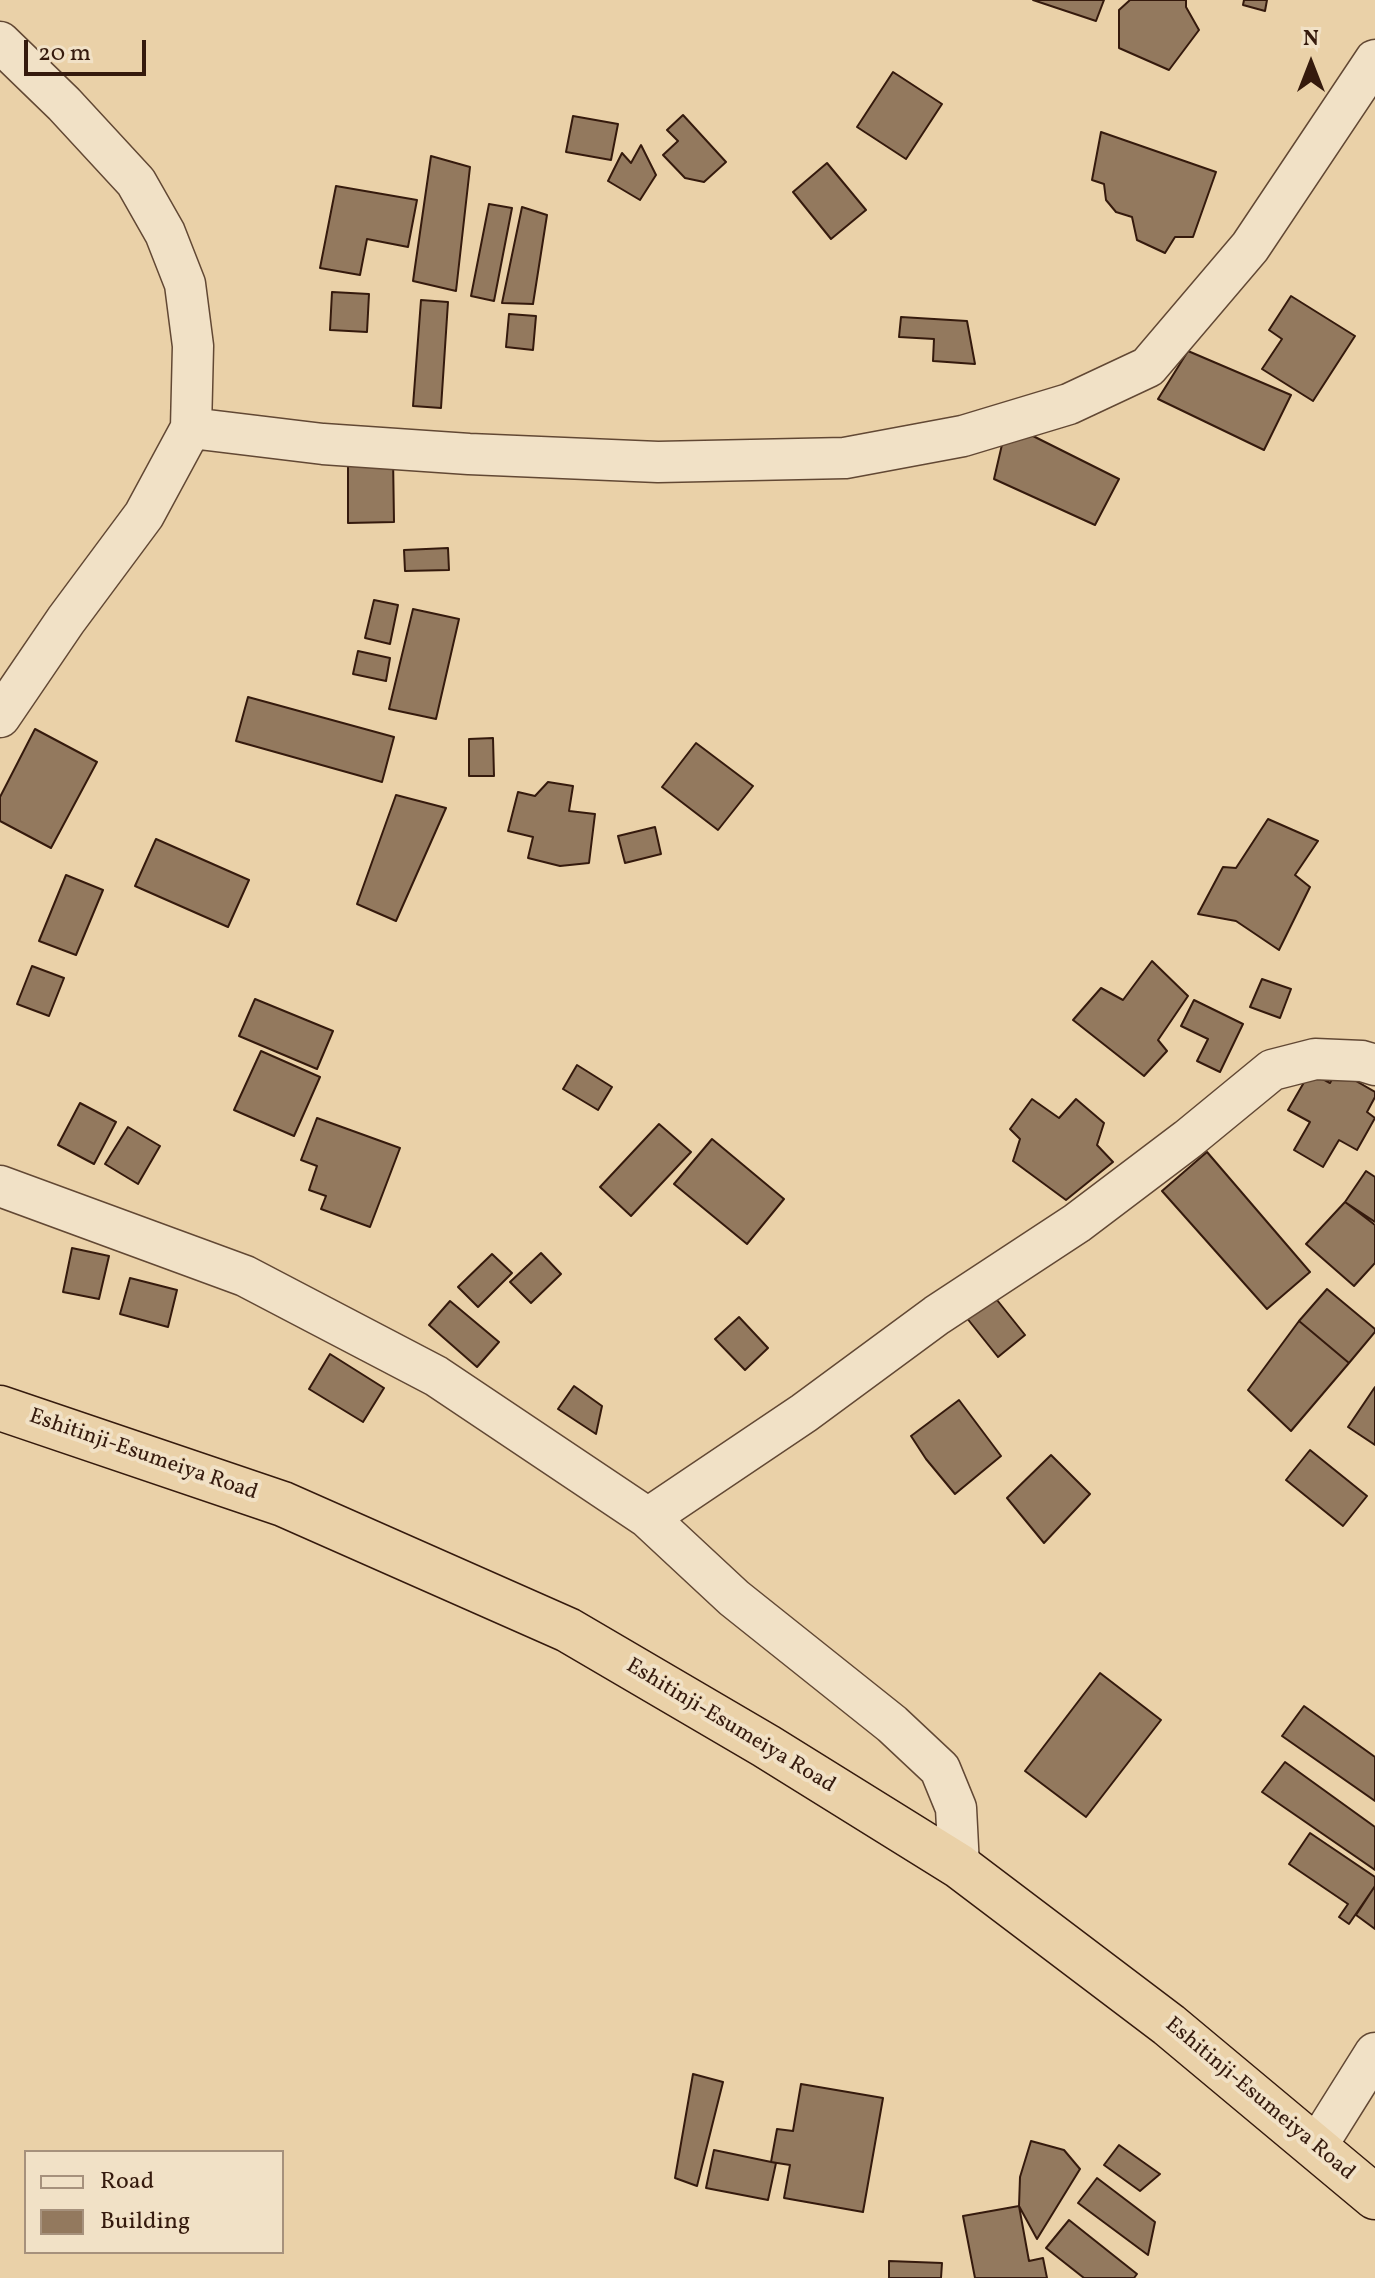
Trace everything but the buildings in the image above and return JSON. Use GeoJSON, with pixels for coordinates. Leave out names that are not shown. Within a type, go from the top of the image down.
{"type":"FeatureCollection","features":[{"type":"Feature","properties":{"kind":"highway","name":"Eshitinji-Esumeiya Road"},"geometry":{"type":"LineString","coordinates":[[0,1408],[283,1504],[568,1630],[766,1746],[959,1866],[1169,2025],[1375,2197]]}},
{"type":"Feature","properties":{"kind":"street"},"geometry":{"type":"LineString","coordinates":[[0,42],[64,104],[136,182],[165,233],[185,284],[193,346],[191,428],[144,515],[66,620],[0,717]]}},
{"type":"Feature","properties":{"kind":"street"},"geometry":{"type":"LineString","coordinates":[[191,428],[323,444],[469,454],[658,462],[845,458],[963,436],[1069,404],[1148,367],[1250,247],[1375,60]]}},
{"type":"Feature","properties":{"kind":"street"},"geometry":{"type":"LineString","coordinates":[[648,1518],[804,1413],[937,1315],[1077,1223],[1188,1139],[1272,1070],[1315,1059],[1362,1061],[1375,1065]]}},
{"type":"Feature","properties":{"kind":"street"},"geometry":{"type":"LineString","coordinates":[[0,1186],[245,1276],[436,1376],[648,1518],[734,1598],[892,1724],[940,1769],[956,1808],[959,1866]]}},
{"type":"Feature","properties":{"kind":"street"},"geometry":{"type":"LineString","coordinates":[[1316,2147],[1375,2053]]}}]}
